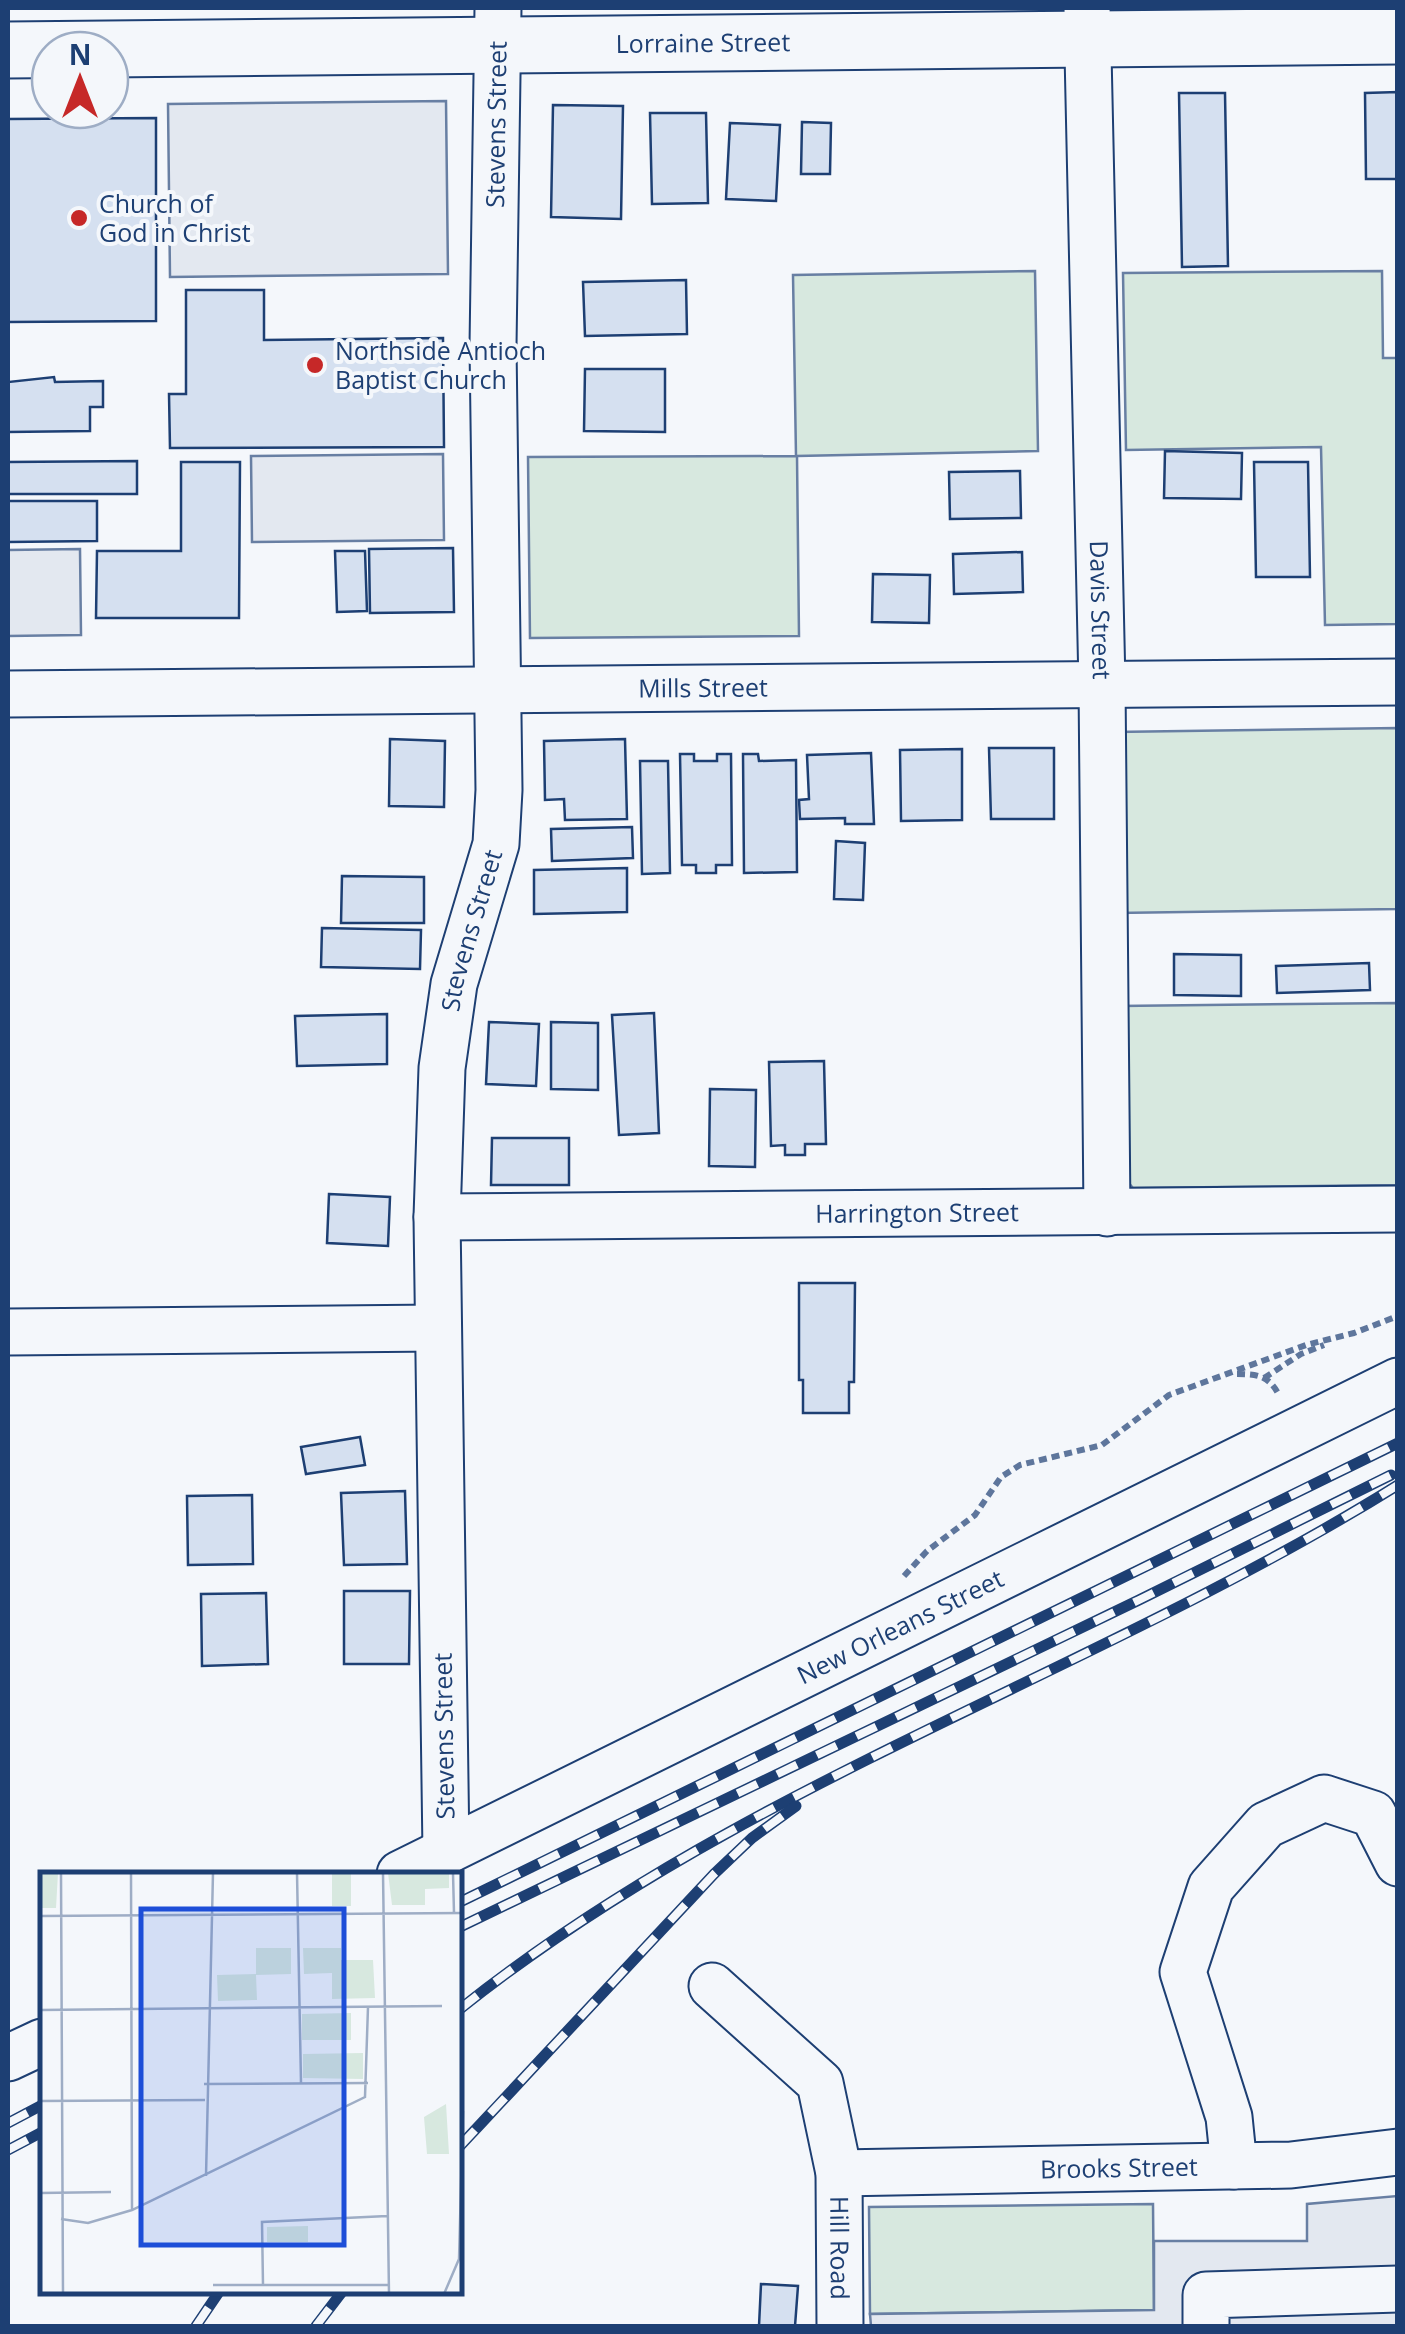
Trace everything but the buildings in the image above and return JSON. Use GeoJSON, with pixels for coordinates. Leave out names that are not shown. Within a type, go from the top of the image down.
{"type":"FeatureCollection","features":[{"type":"Feature","properties":{"kind":"main road","name":"Lorraine Street"},"geometry":{"type":"LineString","coordinates":[[8,50],[498,25],[1087,23],[1398,36]]}},
{"type":"Feature","properties":{"kind":"street","name":"Davis Street"},"geometry":{"type":"LineString","coordinates":[[1087,23],[1102,685],[1108,1212]]}},
{"type":"Feature","properties":{"kind":"street","name":"Stevens Street"},"geometry":{"type":"LineString","coordinates":[[446,1852],[437,1217],[442,1068],[454,984],[496,844],[493,346],[498,25]]}},
{"type":"Feature","properties":{"kind":"street","name":"Mills Street"},"geometry":{"type":"LineString","coordinates":[[8,694],[1398,682]]}},
{"type":"Feature","properties":{"kind":"street","name":"Harrington Street"},"geometry":{"type":"LineString","coordinates":[[437,1217],[1398,1209]]}},
{"type":"Feature","properties":{"kind":"street"},"geometry":{"type":"LineString","coordinates":[[8,1332],[438,1328]]}},
{"type":"Feature","properties":{"kind":"street","name":"New Orleans Street"},"geometry":{"type":"LineString","coordinates":[[404,1872],[1398,1380]]}},
{"type":"Feature","properties":{"kind":"street"},"geometry":{"type":"LineString","coordinates":[[1234,2166],[1229,2117],[1183,1972],[1210,1886],[1266,1826],[1324,1798],[1373,1814],[1398,1863]]}},
{"type":"Feature","properties":{"kind":"street","name":"Hill Road"},"geometry":{"type":"LineString","coordinates":[[712,1986],[820,2083],[838,2172],[840,2326]]}},
{"type":"Feature","properties":{"kind":"street"},"geometry":{"type":"LineString","coordinates":[[8,2058],[40,2043]]}},
{"type":"Feature","properties":{"kind":"street","name":"Brooks Street"},"geometry":{"type":"LineString","coordinates":[[838,2172],[1290,2166],[1398,2152]]}},
{"type":"Feature","properties":{"kind":"street"},"geometry":{"type":"LineString","coordinates":[[1206,2326],[1206,2296],[1398,2289]]}},
{"type":"Feature","properties":{"kind":"path"},"geometry":{"type":"LineString","coordinates":[[1264,1378],[1301,1354],[1398,1316]]}},
{"type":"Feature","properties":{"kind":"path"},"geometry":{"type":"LineString","coordinates":[[906,1624],[896,1595],[904,1575],[927,1550],[975,1516],[1001,1477],[1020,1465],[1102,1444],[1169,1395],[1306,1345],[1354,1334]]}},
{"type":"Feature","properties":{"kind":"path"},"geometry":{"type":"LineString","coordinates":[[1230,1374],[1257,1374],[1272,1382],[1298,1430]]}},
{"type":"Feature","properties":{"kind":"shaded area"},"geometry":{"type":"Polygon","coordinates":[[[446,101],[448,274],[170,277],[168,104],[446,101]]]}},
{"type":"Feature","properties":{"kind":"shaded area"},"geometry":{"type":"Polygon","coordinates":[[[1035,271],[1038,451],[797,456],[799,636],[530,638],[528,457],[796,456],[793,275],[1035,271]]]}},
{"type":"Feature","properties":{"kind":"shaded area"},"geometry":{"type":"Polygon","coordinates":[[[1382,271],[1383,358],[1398,358],[1397,624],[1325,625],[1321,447],[1126,450],[1123,273],[1382,271]]]}},
{"type":"Feature","properties":{"kind":"shaded area"},"geometry":{"type":"Polygon","coordinates":[[[443,454],[444,540],[252,542],[251,456],[443,454]]]}},
{"type":"Feature","properties":{"kind":"shaded area"},"geometry":{"type":"Polygon","coordinates":[[[80,549],[81,635],[8,636],[8,550],[80,549]]]}},
{"type":"Feature","properties":{"kind":"shaded area"},"geometry":{"type":"Polygon","coordinates":[[[1397,728],[1397,909],[1116,913],[1114,732],[1397,728]]]}},
{"type":"Feature","properties":{"kind":"shaded area"},"geometry":{"type":"Polygon","coordinates":[[[1397,1003],[1397,1185],[1133,1188],[1121,1174],[1119,1006],[1397,1003]]]}},
{"type":"Feature","properties":{"kind":"shaded area"},"geometry":{"type":"Polygon","coordinates":[[[1397,2196],[1397,2326],[871,2326],[870,2314],[1154,2310],[1154,2241],[1307,2241],[1307,2204],[1397,2196]]]}},
{"type":"Feature","properties":{"kind":"shaded area"},"geometry":{"type":"Polygon","coordinates":[[[1153,2204],[1154,2310],[870,2314],[869,2207],[1153,2204]]]}},
{"type":"Feature","properties":{"kind":"railway"},"geometry":{"type":"LineString","coordinates":[[462,1901],[1398,1443]]}},
{"type":"Feature","properties":{"kind":"railway"},"geometry":{"type":"LineString","coordinates":[[462,1926],[1391,1475]]}},
{"type":"Feature","properties":{"kind":"railway"},"geometry":{"type":"LineString","coordinates":[[462,2008],[570,1929],[684,1857],[802,1793],[1162,1615],[1281,1553],[1398,1485]]}},
{"type":"Feature","properties":{"kind":"railway"},"geometry":{"type":"LineString","coordinates":[[462,2144],[714,1874],[752,1838],[796,1806]]}},
{"type":"Feature","properties":{"kind":"railway"},"geometry":{"type":"LineString","coordinates":[[8,2123],[40,2106]]}},
{"type":"Feature","properties":{"kind":"railway"},"geometry":{"type":"LineString","coordinates":[[8,2150],[40,2133]]}},
{"type":"Feature","properties":{"kind":"railway"},"geometry":{"type":"LineString","coordinates":[[196,2326],[218,2294]]}},
{"type":"Feature","properties":{"kind":"railway"},"geometry":{"type":"LineString","coordinates":[[316,2326],[340,2294]]}},
{"type":"Feature","properties":{"kind":"place","name":"Church of God in Christ"},"geometry":{"type":"Point","coordinates":[79,218]}},
{"type":"Feature","properties":{"kind":"place","name":"Northside Antioch Baptist Church"},"geometry":{"type":"Point","coordinates":[315,365]}}]}
